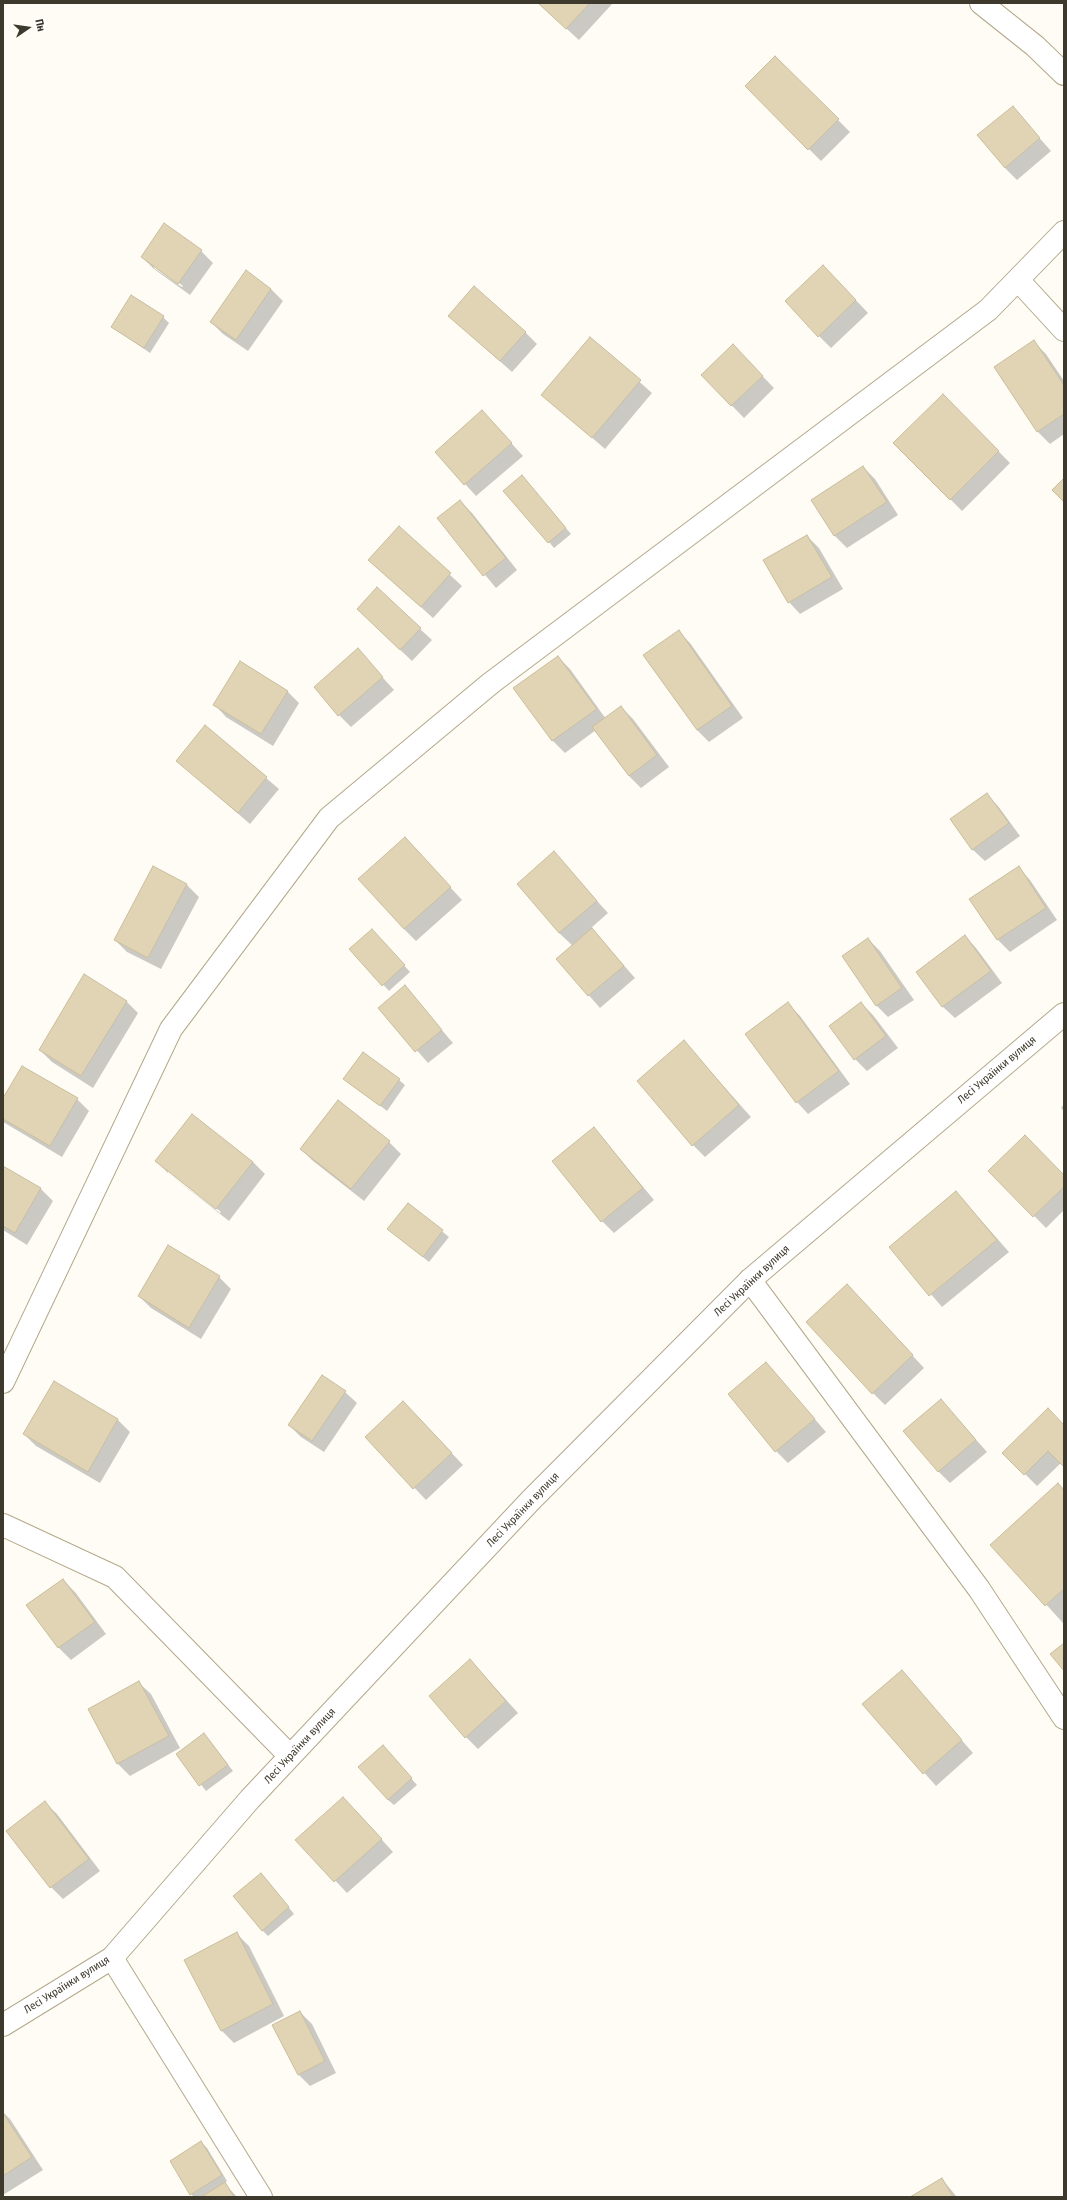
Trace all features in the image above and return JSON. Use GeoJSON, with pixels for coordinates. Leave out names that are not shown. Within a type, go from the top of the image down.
{"type":"FeatureCollection","features":[{"type":"Feature","properties":{"kind":"street"},"geometry":{"type":"LineString","coordinates":[[981,3],[1035,46],[1064,74]]}},
{"type":"Feature","properties":{"kind":"street"},"geometry":{"type":"LineString","coordinates":[[3,1382],[171,1029],[329,818],[491,683],[988,310],[1064,232]]}},
{"type":"Feature","properties":{"kind":"street"},"geometry":{"type":"LineString","coordinates":[[1018,280],[1064,330]]}},
{"type":"Feature","properties":{"kind":"street","name":"Лесі Українки вулиця"},"geometry":{"type":"LineString","coordinates":[[3,2025],[112,1958],[250,1799],[290,1756],[531,1500],[750,1280],[1064,1014]]}},
{"type":"Feature","properties":{"kind":"street"},"geometry":{"type":"LineString","coordinates":[[750,1280],[979,1589],[1064,1718]]}},
{"type":"Feature","properties":{"kind":"street"},"geometry":{"type":"LineString","coordinates":[[3,1525],[115,1577],[290,1756]]}},
{"type":"Feature","properties":{"kind":"street"},"geometry":{"type":"LineString","coordinates":[[112,1958],[261,2197]]}},
{"type":"Feature","properties":{"kind":"building"},"geometry":{"type":"Polygon","coordinates":[[[538,3],[590,3],[566,29],[538,3]]]}},
{"type":"Feature","properties":{"kind":"building"},"geometry":{"type":"Polygon","coordinates":[[[775,56],[839,119],[808,150],[745,86],[775,56]]]}},
{"type":"Feature","properties":{"kind":"building"},"geometry":{"type":"Polygon","coordinates":[[[1013,106],[1040,138],[1005,168],[977,135],[1013,106]]]}},
{"type":"Feature","properties":{"kind":"building"},"geometry":{"type":"Polygon","coordinates":[[[164,223],[202,250],[178,284],[141,257],[164,223]]]}},
{"type":"Feature","properties":{"kind":"building"},"geometry":{"type":"Polygon","coordinates":[[[823,265],[856,300],[818,337],[785,301],[823,265]]]}},
{"type":"Feature","properties":{"kind":"building"},"geometry":{"type":"Polygon","coordinates":[[[246,270],[271,289],[236,340],[210,322],[246,270]]]}},
{"type":"Feature","properties":{"kind":"building"},"geometry":{"type":"Polygon","coordinates":[[[474,286],[526,332],[500,361],[448,316],[474,286]]]}},
{"type":"Feature","properties":{"kind":"building"},"geometry":{"type":"Polygon","coordinates":[[[131,295],[164,316],[144,348],[111,327],[131,295]]]}},
{"type":"Feature","properties":{"kind":"building"},"geometry":{"type":"Polygon","coordinates":[[[590,337],[641,380],[592,438],[541,395],[590,337]]]}},
{"type":"Feature","properties":{"kind":"building"},"geometry":{"type":"Polygon","coordinates":[[[1034,340],[1064,385],[1064,414],[1037,432],[994,367],[1034,340]]]}},
{"type":"Feature","properties":{"kind":"building"},"geometry":{"type":"Polygon","coordinates":[[[733,344],[763,376],[731,406],[701,375],[733,344]]]}},
{"type":"Feature","properties":{"kind":"building"},"geometry":{"type":"Polygon","coordinates":[[[943,394],[999,451],[950,500],[893,443],[943,394]]]}},
{"type":"Feature","properties":{"kind":"building"},"geometry":{"type":"Polygon","coordinates":[[[482,410],[512,443],[464,485],[435,452],[482,410]]]}},
{"type":"Feature","properties":{"kind":"building"},"geometry":{"type":"Polygon","coordinates":[[[863,466],[887,502],[834,536],[811,500],[863,466]]]}},
{"type":"Feature","properties":{"kind":"building"},"geometry":{"type":"Polygon","coordinates":[[[522,475],[566,528],[548,543],[503,491],[522,475]]]}},
{"type":"Feature","properties":{"kind":"building"},"geometry":{"type":"Polygon","coordinates":[[[1064,478],[1064,502],[1052,490],[1064,478]]]}},
{"type":"Feature","properties":{"kind":"building"},"geometry":{"type":"Polygon","coordinates":[[[460,500],[506,558],[483,576],[437,518],[460,500]]]}},
{"type":"Feature","properties":{"kind":"building"},"geometry":{"type":"Polygon","coordinates":[[[399,526],[451,573],[421,607],[368,560],[399,526]]]}},
{"type":"Feature","properties":{"kind":"building"},"geometry":{"type":"Polygon","coordinates":[[[807,535],[832,577],[788,603],[763,560],[807,535]]]}},
{"type":"Feature","properties":{"kind":"building"},"geometry":{"type":"Polygon","coordinates":[[[377,587],[421,628],[400,650],[357,609],[377,587]]]}},
{"type":"Feature","properties":{"kind":"building"},"geometry":{"type":"Polygon","coordinates":[[[679,630],[732,706],[697,730],[643,655],[679,630]]]}},
{"type":"Feature","properties":{"kind":"building"},"geometry":{"type":"Polygon","coordinates":[[[358,648],[383,677],[338,716],[314,687],[358,648]]]}},
{"type":"Feature","properties":{"kind":"building"},"geometry":{"type":"Polygon","coordinates":[[[558,656],[597,709],[552,741],[513,688],[558,656]]]}},
{"type":"Feature","properties":{"kind":"building"},"geometry":{"type":"Polygon","coordinates":[[[240,661],[288,691],[261,734],[213,705],[240,661]]]}},
{"type":"Feature","properties":{"kind":"building"},"geometry":{"type":"Polygon","coordinates":[[[621,706],[657,755],[629,776],[592,727],[621,706]]]}},
{"type":"Feature","properties":{"kind":"building"},"geometry":{"type":"Polygon","coordinates":[[[205,725],[267,777],[238,813],[176,761],[205,725]]]}},
{"type":"Feature","properties":{"kind":"building"},"geometry":{"type":"Polygon","coordinates":[[[987,793],[1009,823],[972,850],[950,819],[987,793]]]}},
{"type":"Feature","properties":{"kind":"building"},"geometry":{"type":"Polygon","coordinates":[[[405,837],[451,887],[404,929],[358,879],[405,837]]]}},
{"type":"Feature","properties":{"kind":"building"},"geometry":{"type":"Polygon","coordinates":[[[554,851],[597,901],[559,933],[517,884],[554,851]]]}},
{"type":"Feature","properties":{"kind":"building"},"geometry":{"type":"Polygon","coordinates":[[[153,866],[187,884],[148,958],[114,940],[153,866]]]}},
{"type":"Feature","properties":{"kind":"building"},"geometry":{"type":"Polygon","coordinates":[[[1019,866],[1046,908],[997,940],[969,899],[1019,866]]]}},
{"type":"Feature","properties":{"kind":"building"},"geometry":{"type":"Polygon","coordinates":[[[592,928],[624,966],[588,996],[556,959],[592,928]]]}},
{"type":"Feature","properties":{"kind":"building"},"geometry":{"type":"Polygon","coordinates":[[[372,929],[405,965],[382,986],[349,949],[372,929]]]}},
{"type":"Feature","properties":{"kind":"building"},"geometry":{"type":"Polygon","coordinates":[[[965,935],[991,971],[942,1007],[916,972],[965,935]]]}},
{"type":"Feature","properties":{"kind":"building"},"geometry":{"type":"Polygon","coordinates":[[[868,938],[902,988],[876,1006],[842,956],[868,938]]]}},
{"type":"Feature","properties":{"kind":"building"},"geometry":{"type":"Polygon","coordinates":[[[84,974],[127,1001],[81,1076],[39,1050],[84,974]]]}},
{"type":"Feature","properties":{"kind":"building"},"geometry":{"type":"Polygon","coordinates":[[[405,985],[442,1030],[415,1052],[378,1008],[405,985]]]}},
{"type":"Feature","properties":{"kind":"building"},"geometry":{"type":"Polygon","coordinates":[[[788,1002],[839,1071],[796,1103],[745,1034],[788,1002]]]}},
{"type":"Feature","properties":{"kind":"building"},"geometry":{"type":"Polygon","coordinates":[[[861,1002],[886,1036],[854,1060],[829,1026],[861,1002]]]}},
{"type":"Feature","properties":{"kind":"building"},"geometry":{"type":"Polygon","coordinates":[[[684,1040],[739,1105],[692,1146],[637,1081],[684,1040]]]}},
{"type":"Feature","properties":{"kind":"building"},"geometry":{"type":"Polygon","coordinates":[[[363,1052],[400,1079],[380,1106],[343,1079],[363,1052]]]}},
{"type":"Feature","properties":{"kind":"building"},"geometry":{"type":"Polygon","coordinates":[[[22,1066],[78,1098],[50,1146],[3,1119],[3,1098],[22,1066]]]}},
{"type":"Feature","properties":{"kind":"building"},"geometry":{"type":"Polygon","coordinates":[[[338,1100],[390,1141],[351,1189],[300,1149],[338,1100]]]}},
{"type":"Feature","properties":{"kind":"building"},"geometry":{"type":"Polygon","coordinates":[[[192,1114],[253,1162],[216,1209],[155,1161],[192,1114]]]}},
{"type":"Feature","properties":{"kind":"building"},"geometry":{"type":"Polygon","coordinates":[[[594,1127],[643,1188],[601,1222],[552,1161],[594,1127]]]}},
{"type":"Feature","properties":{"kind":"building"},"geometry":{"type":"Polygon","coordinates":[[[1025,1135],[1064,1175],[1064,1187],[1033,1217],[988,1171],[1025,1135]]]}},
{"type":"Feature","properties":{"kind":"building"},"geometry":{"type":"Polygon","coordinates":[[[3,1166],[41,1188],[15,1233],[3,1226],[3,1166]]]}},
{"type":"Feature","properties":{"kind":"building"},"geometry":{"type":"Polygon","coordinates":[[[956,1191],[997,1240],[929,1296],[889,1247],[956,1191]]]}},
{"type":"Feature","properties":{"kind":"building"},"geometry":{"type":"Polygon","coordinates":[[[408,1203],[443,1230],[423,1257],[387,1229],[408,1203]]]}},
{"type":"Feature","properties":{"kind":"building"},"geometry":{"type":"Polygon","coordinates":[[[168,1245],[220,1276],[189,1328],[138,1296],[168,1245]]]}},
{"type":"Feature","properties":{"kind":"building"},"geometry":{"type":"Polygon","coordinates":[[[847,1284],[913,1355],[872,1394],[806,1322],[847,1284]]]}},
{"type":"Feature","properties":{"kind":"building"},"geometry":{"type":"Polygon","coordinates":[[[766,1362],[815,1419],[775,1452],[728,1394],[766,1362]]]}},
{"type":"Feature","properties":{"kind":"building"},"geometry":{"type":"Polygon","coordinates":[[[322,1375],[346,1391],[312,1441],[288,1425],[322,1375]]]}},
{"type":"Feature","properties":{"kind":"building"},"geometry":{"type":"Polygon","coordinates":[[[54,1381],[118,1419],[88,1472],[23,1434],[54,1381]]]}},
{"type":"Feature","properties":{"kind":"building"},"geometry":{"type":"Polygon","coordinates":[[[941,1399],[976,1440],[938,1472],[903,1431],[941,1399]]]}},
{"type":"Feature","properties":{"kind":"building"},"geometry":{"type":"Polygon","coordinates":[[[403,1401],[452,1453],[413,1489],[365,1437],[403,1401]]]}},
{"type":"Feature","properties":{"kind":"building"},"geometry":{"type":"Polygon","coordinates":[[[1048,1408],[1064,1425],[1064,1467],[1048,1451],[1024,1475],[1002,1453],[1048,1408]]]}},
{"type":"Feature","properties":{"kind":"building"},"geometry":{"type":"Polygon","coordinates":[[[1058,1483],[1064,1490],[1064,1589],[1045,1606],[990,1545],[1058,1483]]]}},
{"type":"Feature","properties":{"kind":"building"},"geometry":{"type":"Polygon","coordinates":[[[63,1579],[95,1622],[58,1648],[26,1605],[63,1579]]]}},
{"type":"Feature","properties":{"kind":"building"},"geometry":{"type":"Polygon","coordinates":[[[1064,1643],[1064,1671],[1050,1654],[1064,1643]]]}},
{"type":"Feature","properties":{"kind":"building"},"geometry":{"type":"Polygon","coordinates":[[[470,1659],[506,1701],[465,1738],[429,1696],[470,1659]]]}},
{"type":"Feature","properties":{"kind":"building"},"geometry":{"type":"Polygon","coordinates":[[[902,1670],[962,1740],[923,1774],[862,1704],[902,1670]]]}},
{"type":"Feature","properties":{"kind":"building"},"geometry":{"type":"Polygon","coordinates":[[[139,1681],[169,1736],[117,1764],[88,1709],[139,1681]]]}},
{"type":"Feature","properties":{"kind":"building"},"geometry":{"type":"Polygon","coordinates":[[[204,1733],[228,1765],[199,1786],[176,1754],[204,1733]]]}},
{"type":"Feature","properties":{"kind":"building"},"geometry":{"type":"Polygon","coordinates":[[[383,1745],[412,1778],[388,1800],[358,1767],[383,1745]]]}},
{"type":"Feature","properties":{"kind":"building"},"geometry":{"type":"Polygon","coordinates":[[[343,1797],[382,1839],[334,1882],[295,1840],[343,1797]]]}},
{"type":"Feature","properties":{"kind":"building"},"geometry":{"type":"Polygon","coordinates":[[[45,1801],[89,1859],[50,1888],[6,1831],[45,1801]]]}},
{"type":"Feature","properties":{"kind":"building"},"geometry":{"type":"Polygon","coordinates":[[[261,1873],[289,1907],[262,1931],[233,1896],[261,1873]]]}},
{"type":"Feature","properties":{"kind":"building"},"geometry":{"type":"Polygon","coordinates":[[[237,1932],[273,2004],[221,2031],[184,1960],[237,1932]]]}},
{"type":"Feature","properties":{"kind":"building"},"geometry":{"type":"Polygon","coordinates":[[[300,2011],[325,2061],[298,2075],[272,2025],[300,2011]]]}},
{"type":"Feature","properties":{"kind":"building"},"geometry":{"type":"Polygon","coordinates":[[[3,2113],[32,2157],[3,2176],[3,2113]]]}},
{"type":"Feature","properties":{"kind":"building"},"geometry":{"type":"Polygon","coordinates":[[[201,2141],[222,2175],[190,2195],[170,2161],[201,2141]]]}},
{"type":"Feature","properties":{"kind":"building"},"geometry":{"type":"Polygon","coordinates":[[[942,2178],[953,2197],[910,2197],[942,2178]]]}},
{"type":"Feature","properties":{"kind":"building"},"geometry":{"type":"Polygon","coordinates":[[[225,2182],[234,2197],[201,2197],[225,2182]]]}}]}
